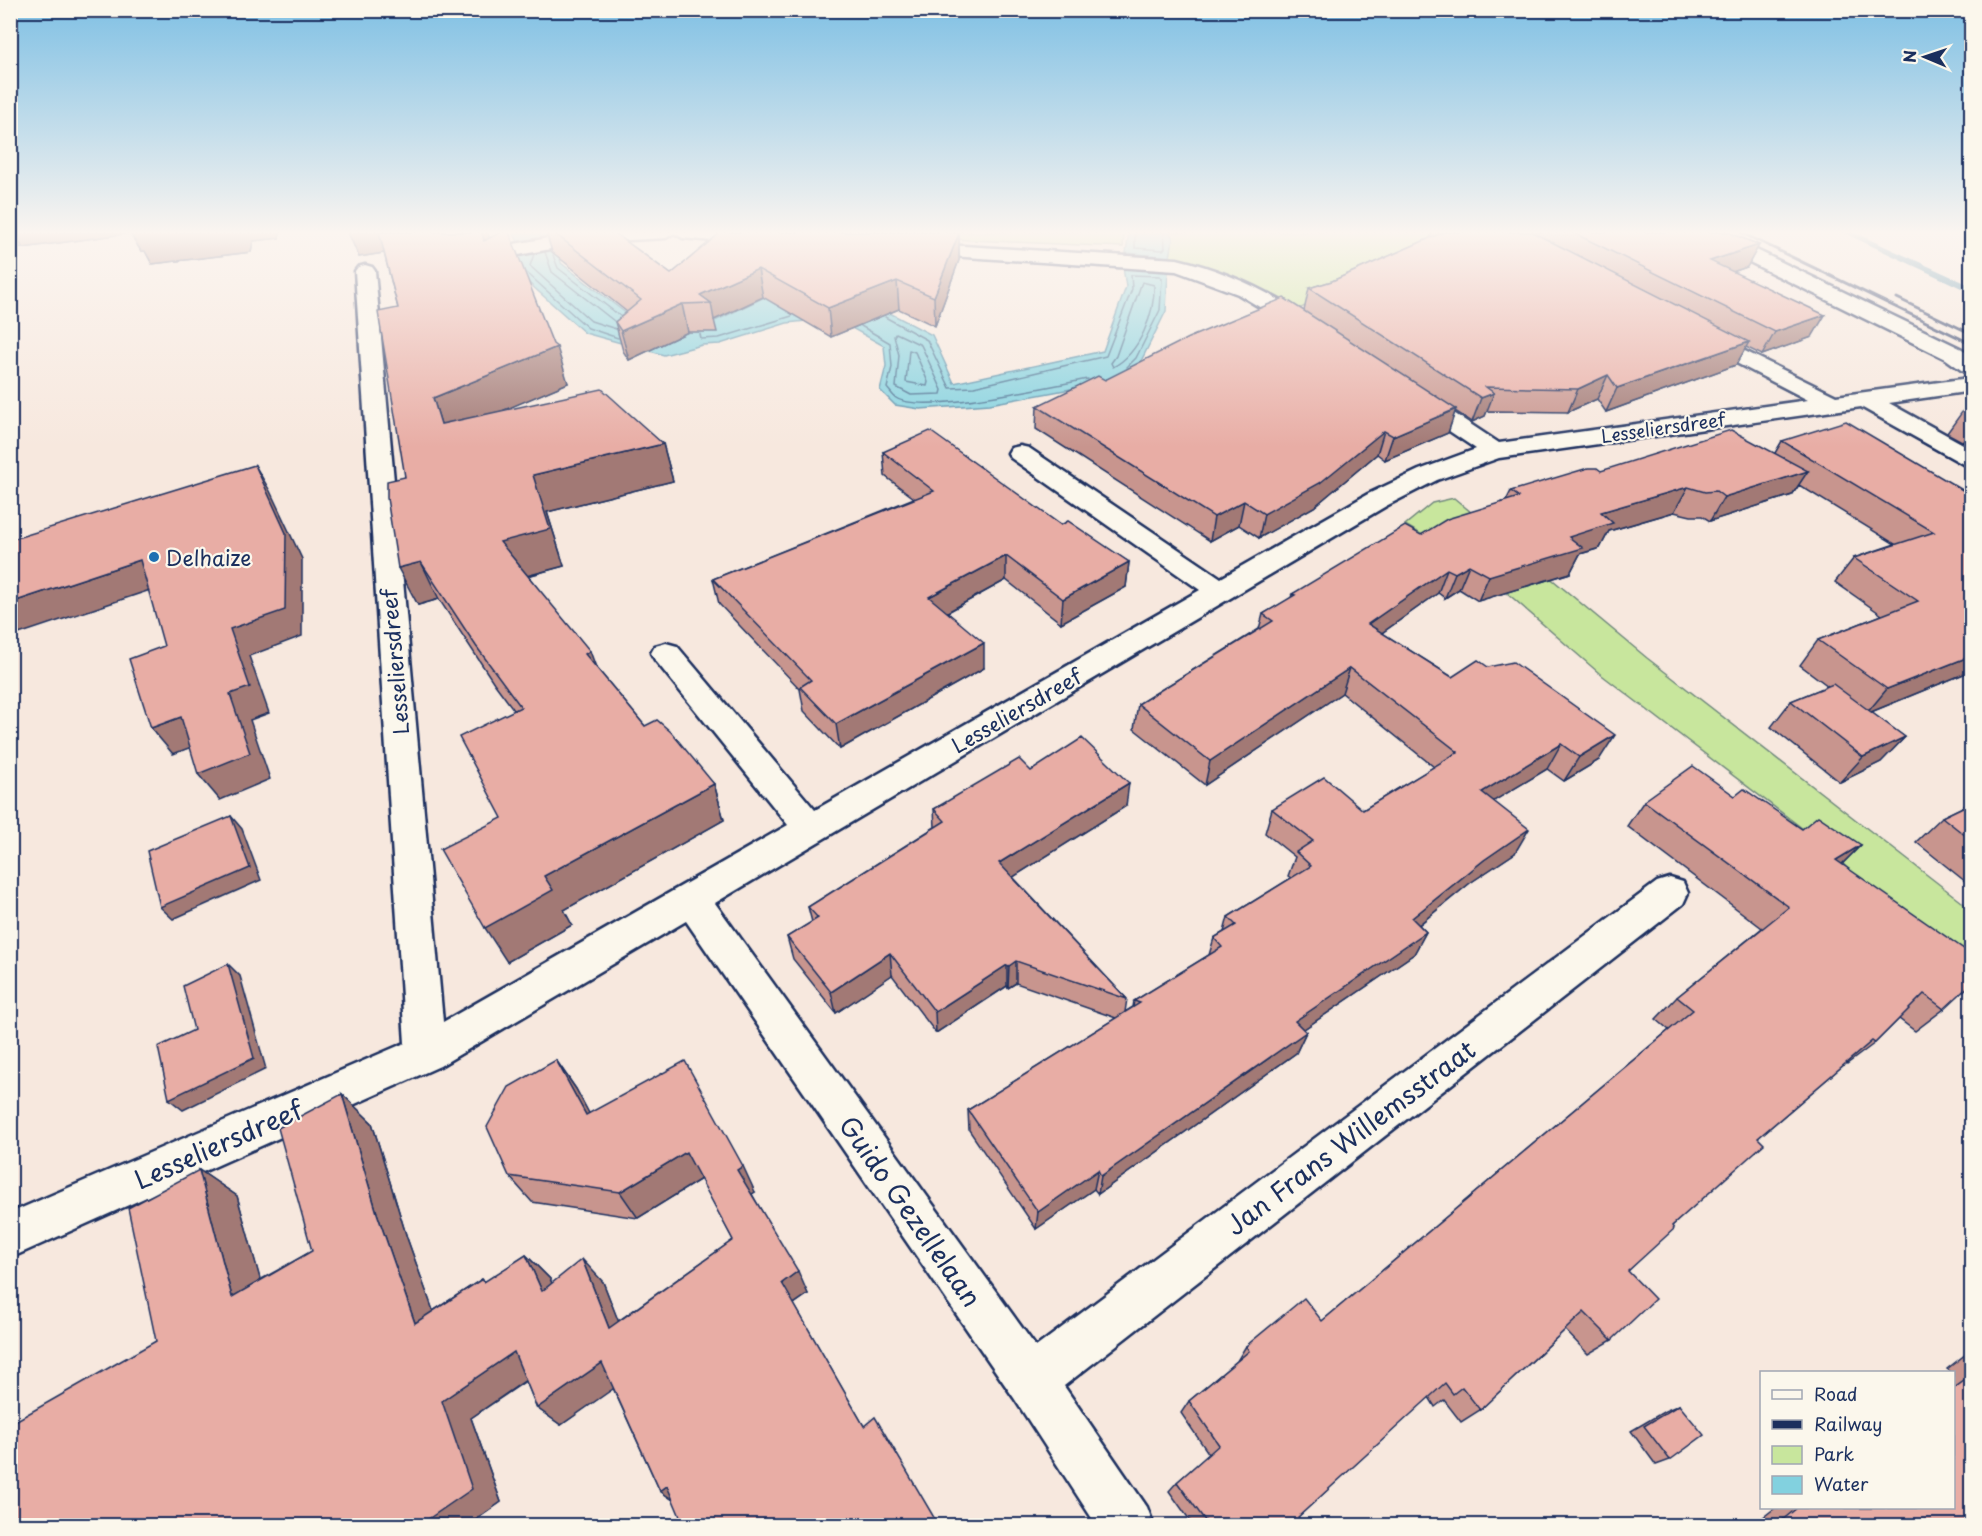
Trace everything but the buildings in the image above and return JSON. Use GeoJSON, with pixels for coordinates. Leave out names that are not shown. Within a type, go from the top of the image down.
{"type":"FeatureCollection","features":[{"type":"Feature","properties":{"kind":"street","name":"Lesseliersdreef"},"geometry":{"type":"LineString","coordinates":[[367,304],[426,1053]]}},
{"type":"Feature","properties":{"kind":"street"},"geometry":{"type":"LineString","coordinates":[[1270,304],[1330,341]]}},
{"type":"Feature","properties":{"kind":"street"},"geometry":{"type":"LineString","coordinates":[[1851,304],[1954,354],[1971,367]]}},
{"type":"Feature","properties":{"kind":"street"},"geometry":{"type":"LineString","coordinates":[[1684,326],[1831,403]]}},
{"type":"Feature","properties":{"kind":"street","name":"Lesseliersdreef"},"geometry":{"type":"LineString","coordinates":[[10,1236],[426,1053],[1220,591],[1383,497],[1428,474],[1495,451],[1969,385],[1971,382]]}},
{"type":"Feature","properties":{"kind":"street"},"geometry":{"type":"LineString","coordinates":[[1398,386],[1495,451]]}},
{"type":"Feature","properties":{"kind":"street"},"geometry":{"type":"LineString","coordinates":[[1864,399],[1971,459]]}},
{"type":"Feature","properties":{"kind":"street"},"geometry":{"type":"LineString","coordinates":[[1020,453],[1220,591]]}},
{"type":"Feature","properties":{"kind":"street"},"geometry":{"type":"LineString","coordinates":[[666,653],[811,829]]}},
{"type":"Feature","properties":{"kind":"street","name":"Jan Frans Willemsstraat"},"geometry":{"type":"LineString","coordinates":[[1031,1381],[1670,893]]}},
{"type":"Feature","properties":{"kind":"street","name":"Guido Gezellelaan"},"geometry":{"type":"LineString","coordinates":[[692,900],[1031,1381],[1128,1526]]}},
{"type":"Feature","properties":{"kind":"green space"},"geometry":{"type":"Polygon","coordinates":[[[1280,304],[1311,304],[1294,311],[1280,304]]]}},
{"type":"Feature","properties":{"kind":"green space"},"geometry":{"type":"Polygon","coordinates":[[[1454,498],[1647,658],[1971,909],[1971,990],[1824,845],[1599,673],[1476,566],[1405,525],[1432,503],[1454,498]]]}},
{"type":"Feature","properties":{"kind":"water"},"geometry":{"type":"Polygon","coordinates":[[[552,304],[614,304],[644,327],[683,333],[751,304],[853,304],[884,310],[932,335],[954,383],[1103,351],[1120,304],[1166,304],[1166,311],[1141,361],[1124,379],[990,404],[920,409],[895,405],[880,390],[886,366],[884,346],[836,319],[787,323],[720,344],[702,345],[664,355],[585,333],[552,304]]]}},
{"type":"Feature","properties":{"kind":"railway"},"geometry":{"type":"LineString","coordinates":[[1888,304],[1972,344]]}},
{"type":"Feature","properties":{"kind":"railway"},"geometry":{"type":"LineString","coordinates":[[1909,304],[1972,334]]}},
{"type":"Feature","properties":{"kind":"place","name":"Delhaize"},"geometry":{"type":"Point","coordinates":[154,557]}}]}
